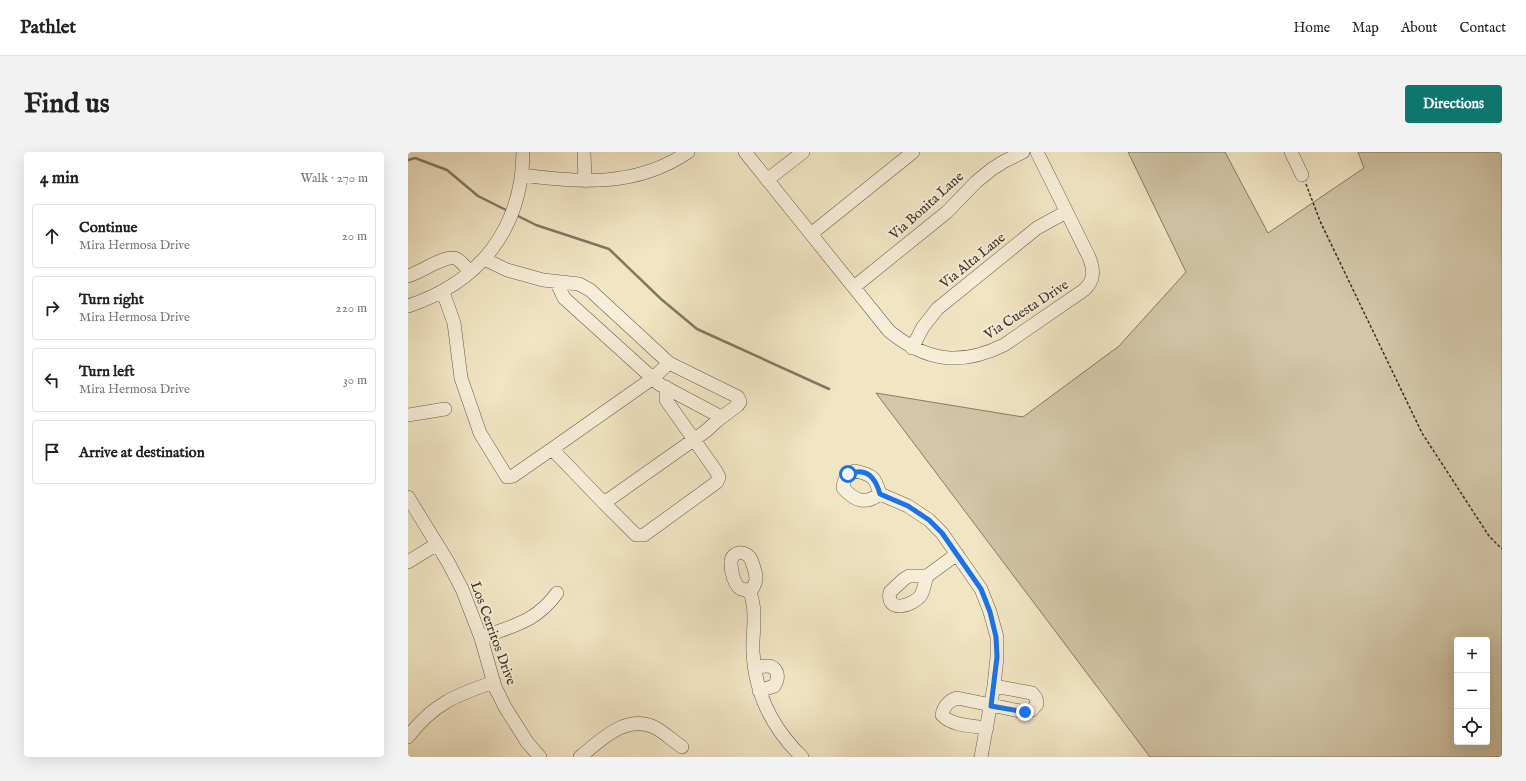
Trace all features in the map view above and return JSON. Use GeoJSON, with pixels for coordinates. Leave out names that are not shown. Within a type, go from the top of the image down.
{"type":"FeatureCollection","features":[{"type":"Feature","properties":{"kind":"street"},"geometry":{"type":"LineString","coordinates":[[408,306],[443,292],[458,283],[484,259],[497,242],[514,209],[522,175],[523,152]]}},
{"type":"Feature","properties":{"kind":"street"},"geometry":{"type":"LineString","coordinates":[[584,152],[585,181]]}},
{"type":"Feature","properties":{"kind":"street"},"geometry":{"type":"LineString","coordinates":[[522,175],[556,180],[605,181],[645,173],[681,157],[688,152]]}},
{"type":"Feature","properties":{"kind":"street","name":"Via Cuesta Drive"},"geometry":{"type":"LineString","coordinates":[[745,152],[889,331],[912,348],[924,354],[950,358],[976,356],[990,352],[1004,345],[1084,290],[1092,280],[1092,265],[1037,152]]}},
{"type":"Feature","properties":{"kind":"street"},"geometry":{"type":"LineString","coordinates":[[767,180],[803,152]]}},
{"type":"Feature","properties":{"kind":"street"},"geometry":{"type":"LineString","coordinates":[[811,234],[913,152]]}},
{"type":"Feature","properties":{"kind":"street","name":"Via Bonita Lane"},"geometry":{"type":"LineString","coordinates":[[854,287],[946,212],[976,182],[1003,162],[1023,152]]}},
{"type":"Feature","properties":{"kind":"street"},"geometry":{"type":"LineString","coordinates":[[1291,152],[1302,175]]}},
{"type":"Feature","properties":{"kind":"street","name":"Via Alta Lane"},"geometry":{"type":"LineString","coordinates":[[912,348],[923,327],[937,309],[1038,228],[1066,212]]}},
{"type":"Feature","properties":{"kind":"street"},"geometry":{"type":"LineString","coordinates":[[408,276],[447,258],[453,257],[462,263],[470,272]]}},
{"type":"Feature","properties":{"kind":"street"},"geometry":{"type":"LineString","coordinates":[[484,259],[507,270],[543,280],[579,284],[590,290],[669,363],[738,397],[740,402],[738,405],[721,417],[706,431],[604,503]]}},
{"type":"Feature","properties":{"kind":"street"},"geometry":{"type":"LineString","coordinates":[[556,281],[564,298],[653,378],[666,387],[721,417]]}},
{"type":"Feature","properties":{"kind":"street"},"geometry":{"type":"LineString","coordinates":[[443,292],[454,323],[461,378],[480,433],[502,471],[507,476],[513,476],[552,449],[653,378],[669,363]]}},
{"type":"Feature","properties":{"kind":"street"},"geometry":{"type":"LineString","coordinates":[[552,449],[636,535],[644,535],[717,482],[719,477],[666,400],[666,387]]}},
{"type":"Feature","properties":{"kind":"street"},"geometry":{"type":"LineString","coordinates":[[408,415],[445,409]]}},
{"type":"Feature","properties":{"kind":"street"},"geometry":{"type":"LineString","coordinates":[[880,494],[908,506],[929,520],[942,533],[981,589],[990,612],[996,637],[997,657],[991,706],[981,757]]}},
{"type":"Feature","properties":{"kind":"street","name":"Los Cerritos Drive"},"geometry":{"type":"LineString","coordinates":[[408,497],[437,544],[462,589],[481,638],[494,682],[504,707],[540,757]]}},
{"type":"Feature","properties":{"kind":"street"},"geometry":{"type":"LineString","coordinates":[[408,562],[437,544]]}},
{"type":"Feature","properties":{"kind":"street"},"geometry":{"type":"LineString","coordinates":[[927,576],[957,554]]}},
{"type":"Feature","properties":{"kind":"street"},"geometry":{"type":"LineString","coordinates":[[481,638],[522,623],[535,616],[542,611],[557,593]]}},
{"type":"Feature","properties":{"kind":"street"},"geometry":{"type":"LineString","coordinates":[[750,594],[755,619],[753,651],[754,667],[759,691],[767,713],[774,726],[802,757]]}},
{"type":"Feature","properties":{"kind":"street"},"geometry":{"type":"LineString","coordinates":[[754,667],[773,667],[778,677],[774,686],[759,691]]}},
{"type":"Feature","properties":{"kind":"street"},"geometry":{"type":"LineString","coordinates":[[408,737],[425,717],[440,705],[464,692],[494,682]]}},
{"type":"Feature","properties":{"kind":"street"},"geometry":{"type":"LineString","coordinates":[[987,728],[952,722],[947,720],[942,715],[944,708],[950,700],[957,698],[1025,712],[1032,710],[1037,704],[1036,698],[1032,693],[994,686]]}},
{"type":"Feature","properties":{"kind":"street"},"geometry":{"type":"LineString","coordinates":[[580,757],[614,730],[630,725],[644,724],[652,726],[682,747]]}},
{"type":"Feature","properties":{"kind":"path"},"geometry":{"type":"LineString","coordinates":[[1302,175],[1320,221],[1422,433],[1489,536],[1502,549]]}},
{"type":"Feature","properties":{"kind":"shaded area"},"geometry":{"type":"Polygon","coordinates":[[[1128,152],[1225,152],[1268,233],[1364,168],[1358,152],[1502,152],[1502,757],[1150,757],[876,393],[1023,417],[1119,346],[1186,272],[1128,152]]]}},
{"type":"Feature","properties":{"kind":"waterway"},"geometry":{"type":"LineString","coordinates":[[408,160],[415,158],[447,170],[478,196],[508,211]]}},
{"type":"Feature","properties":{"kind":"waterway"},"geometry":{"type":"LineString","coordinates":[[514,214],[536,225],[609,249],[661,299],[697,329],[829,389]]}},
{"type":"Feature","properties":{"kind":"route"},"geometry":{"type":"LineString","coordinates":[[848,474],[855,471],[869,474],[877,482],[880,494],[908,506],[929,520],[942,533],[981,589],[990,612],[996,637],[997,657],[991,706],[1025,712]]}}]}
